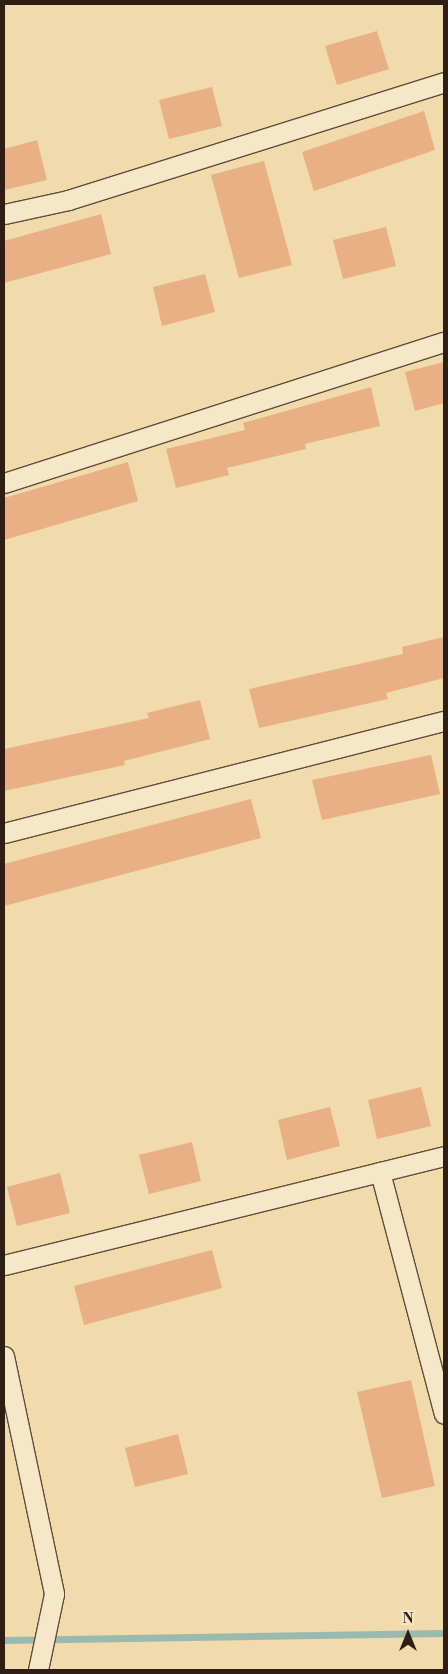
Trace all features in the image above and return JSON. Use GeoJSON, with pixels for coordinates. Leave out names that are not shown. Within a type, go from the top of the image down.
{"type":"FeatureCollection","features":[{"type":"Feature","properties":{"kind":"street"},"geometry":{"type":"LineString","coordinates":[[4,214],[68,200],[444,82]]}},
{"type":"Feature","properties":{"kind":"street"},"geometry":{"type":"LineString","coordinates":[[4,483],[444,342]]}},
{"type":"Feature","properties":{"kind":"street"},"geometry":{"type":"LineString","coordinates":[[4,833],[444,721]]}},
{"type":"Feature","properties":{"kind":"street"},"geometry":{"type":"LineString","coordinates":[[4,1265],[444,1156]]}},
{"type":"Feature","properties":{"kind":"street"},"geometry":{"type":"LineString","coordinates":[[380,1172],[444,1414]]}},
{"type":"Feature","properties":{"kind":"street"},"geometry":{"type":"LineString","coordinates":[[4,1356],[54,1594],[38,1670]]}},
{"type":"Feature","properties":{"kind":"building"},"geometry":{"type":"Polygon","coordinates":[[[377,31],[389,69],[337,85],[325,46],[377,31]]]}},
{"type":"Feature","properties":{"kind":"building"},"geometry":{"type":"Polygon","coordinates":[[[212,87],[222,126],[169,139],[159,100],[212,87]]]}},
{"type":"Feature","properties":{"kind":"building"},"geometry":{"type":"Polygon","coordinates":[[[424,111],[435,150],[314,191],[302,152],[424,111]]]}},
{"type":"Feature","properties":{"kind":"building"},"geometry":{"type":"Polygon","coordinates":[[[37,140],[47,180],[4,190],[4,149],[37,140]]]}},
{"type":"Feature","properties":{"kind":"building"},"geometry":{"type":"Polygon","coordinates":[[[264,161],[292,265],[239,278],[211,175],[264,161]]]}},
{"type":"Feature","properties":{"kind":"building"},"geometry":{"type":"Polygon","coordinates":[[[101,214],[111,254],[4,283],[4,241],[101,214]]]}},
{"type":"Feature","properties":{"kind":"building"},"geometry":{"type":"Polygon","coordinates":[[[386,227],[396,266],[343,279],[333,240],[386,227]]]}},
{"type":"Feature","properties":{"kind":"building"},"geometry":{"type":"Polygon","coordinates":[[[205,274],[215,312],[162,326],[153,287],[205,274]]]}},
{"type":"Feature","properties":{"kind":"building"},"geometry":{"type":"Polygon","coordinates":[[[444,362],[444,403],[415,411],[405,372],[444,362]]]}},
{"type":"Feature","properties":{"kind":"building"},"geometry":{"type":"Polygon","coordinates":[[[371,387],[380,426],[305,444],[306,449],[227,468],[229,475],[176,488],[166,449],[245,430],[243,423],[371,387]]]}},
{"type":"Feature","properties":{"kind":"building"},"geometry":{"type":"Polygon","coordinates":[[[128,462],[138,501],[4,540],[4,498],[128,462]]]}},
{"type":"Feature","properties":{"kind":"building"},"geometry":{"type":"Polygon","coordinates":[[[444,637],[444,678],[386,693],[388,699],[259,728],[249,689],[403,654],[402,647],[444,637]]]}},
{"type":"Feature","properties":{"kind":"building"},"geometry":{"type":"Polygon","coordinates":[[[200,700],[210,739],[124,761],[125,765],[4,791],[4,749],[149,718],[147,713],[200,700]]]}},
{"type":"Feature","properties":{"kind":"building"},"geometry":{"type":"Polygon","coordinates":[[[431,755],[440,794],[322,820],[312,780],[431,755]]]}},
{"type":"Feature","properties":{"kind":"building"},"geometry":{"type":"Polygon","coordinates":[[[251,799],[261,838],[4,906],[4,864],[251,799]]]}},
{"type":"Feature","properties":{"kind":"building"},"geometry":{"type":"Polygon","coordinates":[[[421,1087],[431,1126],[377,1139],[368,1100],[421,1087]]]}},
{"type":"Feature","properties":{"kind":"building"},"geometry":{"type":"Polygon","coordinates":[[[330,1107],[340,1146],[287,1160],[278,1120],[330,1107]]]}},
{"type":"Feature","properties":{"kind":"building"},"geometry":{"type":"Polygon","coordinates":[[[192,1142],[201,1181],[149,1194],[139,1155],[192,1142]]]}},
{"type":"Feature","properties":{"kind":"building"},"geometry":{"type":"Polygon","coordinates":[[[60,1173],[70,1213],[17,1226],[7,1187],[60,1173]]]}},
{"type":"Feature","properties":{"kind":"building"},"geometry":{"type":"Polygon","coordinates":[[[212,1250],[222,1288],[84,1325],[74,1286],[212,1250]]]}},
{"type":"Feature","properties":{"kind":"building"},"geometry":{"type":"Polygon","coordinates":[[[411,1380],[435,1486],[382,1498],[357,1392],[411,1380]]]}},
{"type":"Feature","properties":{"kind":"building"},"geometry":{"type":"Polygon","coordinates":[[[178,1434],[188,1474],[135,1487],[125,1448],[178,1434]]]}},
{"type":"Feature","properties":{"kind":"waterway"},"geometry":{"type":"LineString","coordinates":[[4,1640],[444,1633]]}}]}
